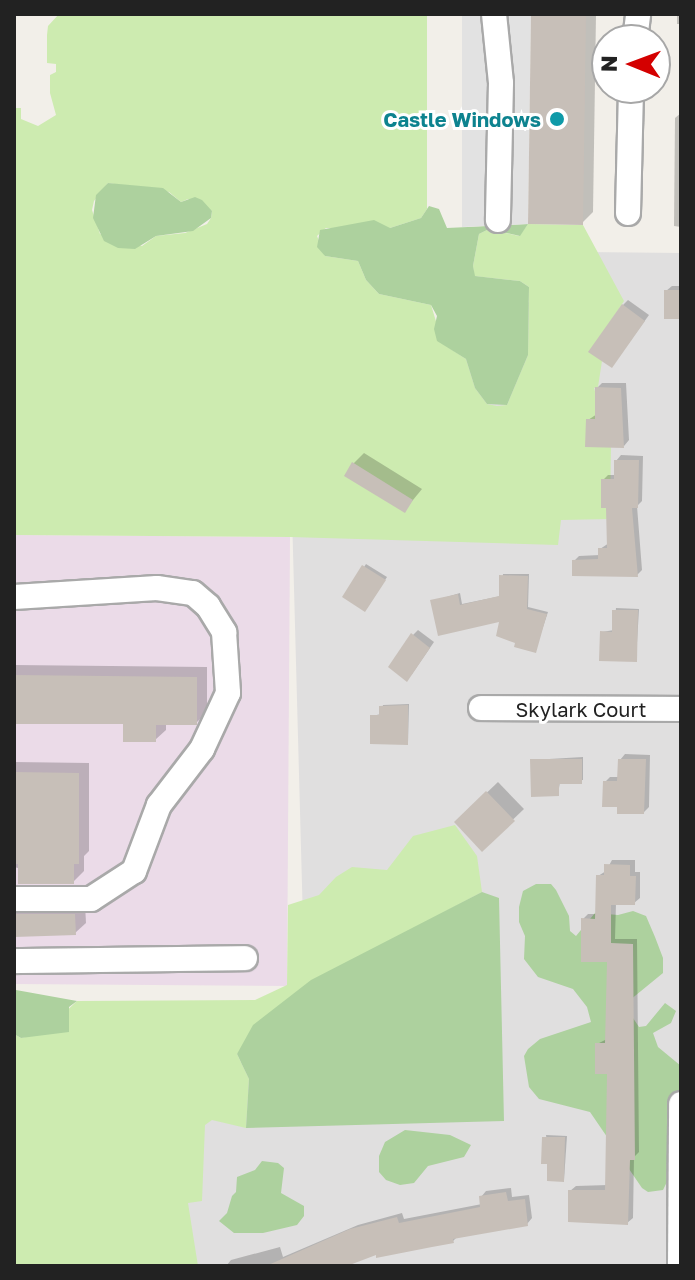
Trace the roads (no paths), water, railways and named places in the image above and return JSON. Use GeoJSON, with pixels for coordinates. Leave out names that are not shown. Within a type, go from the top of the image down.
{"type":"FeatureCollection","features":[{"type":"Feature","properties":{"kind":"street"},"geometry":{"type":"LineString","coordinates":[[494,14],[501,83],[498,220]]}},
{"type":"Feature","properties":{"kind":"street"},"geometry":{"type":"LineString","coordinates":[[628,213],[631,104]]}},
{"type":"Feature","properties":{"kind":"street"},"geometry":{"type":"LineString","coordinates":[[14,597],[157,588],[193,593],[208,606],[224,632],[228,693],[202,749],[159,805],[134,871],[91,899],[14,899]]}},
{"type":"Feature","properties":{"kind":"street","name":"Skylark Court"},"geometry":{"type":"LineString","coordinates":[[481,708],[681,709]]}},
{"type":"Feature","properties":{"kind":"street"},"geometry":{"type":"LineString","coordinates":[[14,961],[245,958]]}},
{"type":"Feature","properties":{"kind":"street"},"geometry":{"type":"LineString","coordinates":[[680,1266],[681,1104]]}},
{"type":"Feature","properties":{"kind":"place","name":"Castle Windows"},"geometry":{"type":"Point","coordinates":[557,119]}}]}
